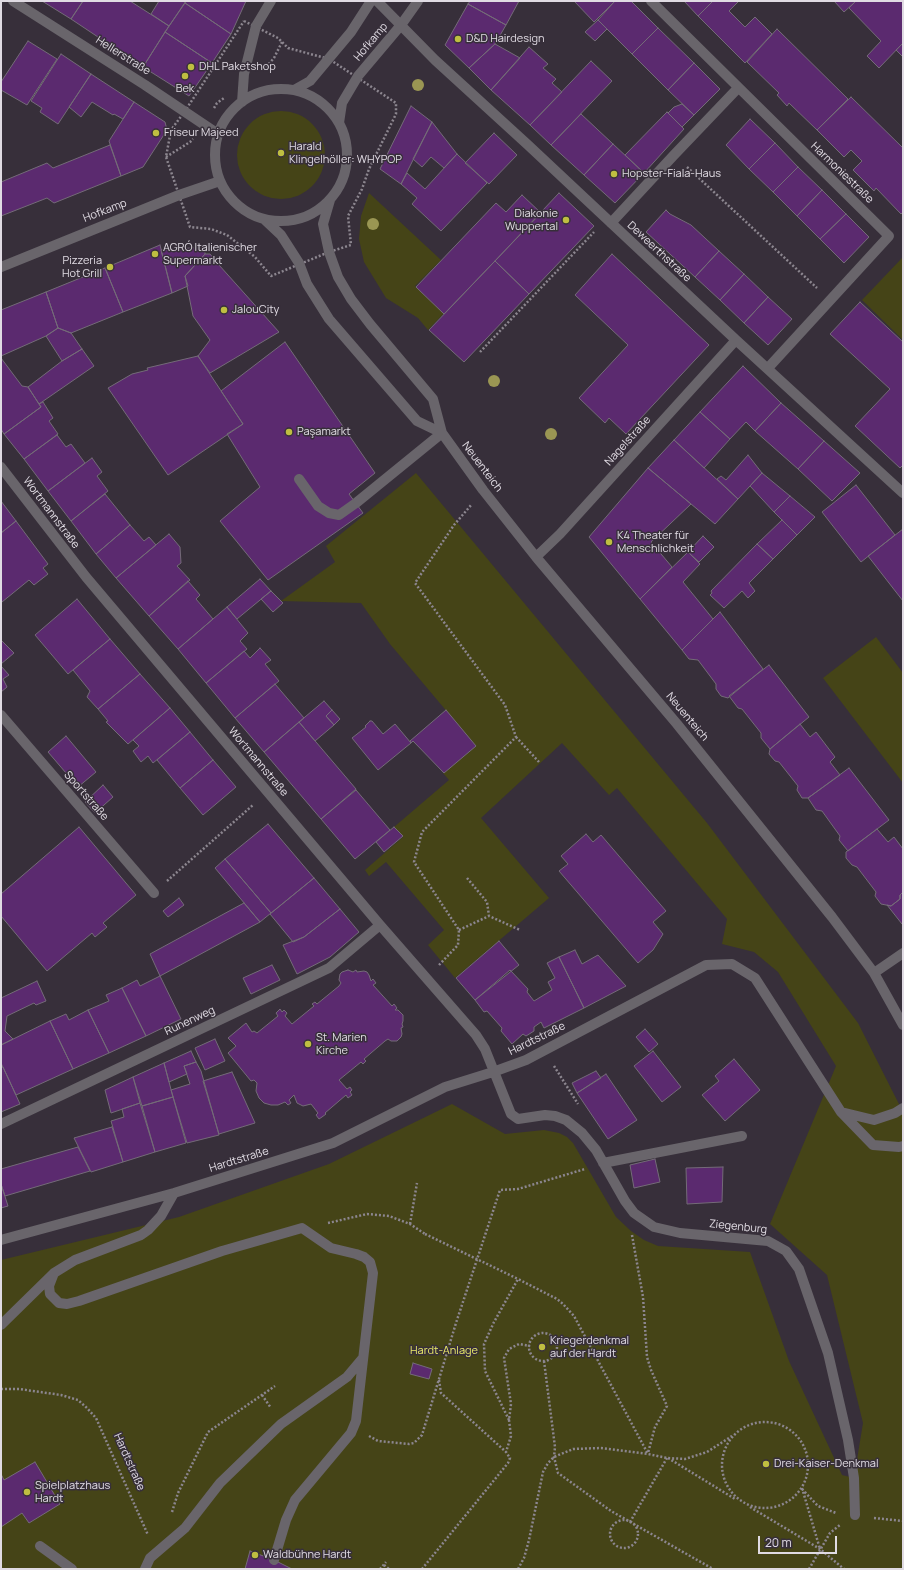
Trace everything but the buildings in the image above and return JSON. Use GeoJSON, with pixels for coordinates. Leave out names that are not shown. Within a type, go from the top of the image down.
{"type":"FeatureCollection","features":[{"type":"Feature","properties":{"kind":"street","name":"Hellerstraße"},"geometry":{"type":"LineString","coordinates":[[13,1],[185,111],[218,134]]}},
{"type":"Feature","properties":{"kind":"street"},"geometry":{"type":"LineString","coordinates":[[242,102],[244,74],[256,26],[271,1]]}},
{"type":"Feature","properties":{"kind":"street","name":"Hofkamp"},"geometry":{"type":"LineString","coordinates":[[294,90],[310,81],[351,32],[371,1]]}},
{"type":"Feature","properties":{"kind":"street","name":"Deweerthstraße"},"geometry":{"type":"LineString","coordinates":[[377,1],[434,60],[528,145],[903,494]]}},
{"type":"Feature","properties":{"kind":"street","name":"Hofkamp"},"geometry":{"type":"LineString","coordinates":[[339,123],[342,104],[358,76],[401,25],[418,1]]}},
{"type":"Feature","properties":{"kind":"street","name":"Harmoniestraße"},"geometry":{"type":"LineString","coordinates":[[651,1],[889,236],[768,368]]}},
{"type":"Feature","properties":{"kind":"street"},"geometry":{"type":"LineString","coordinates":[[609,221],[738,88]]}},
{"type":"Feature","properties":{"kind":"street"},"geometry":{"type":"LineString","coordinates":[[275,89],[294,90],[310,96],[324,105],[339,123],[345,138],[347,160],[345,171],[340,186],[330,200],[319,209],[306,216],[293,220],[278,221],[264,219],[250,214],[238,206],[228,195],[220,181],[215,158],[215,146],[218,134],[227,116],[242,102],[257,93],[275,89]]}},
{"type":"Feature","properties":{"kind":"street","name":"Hofkamp"},"geometry":{"type":"LineString","coordinates":[[1,267],[171,198],[220,181]]}},
{"type":"Feature","properties":{"kind":"street","name":"Neuenteich"},"geometry":{"type":"LineString","coordinates":[[330,200],[323,224],[329,252],[338,277],[351,299],[370,324],[433,399],[442,433],[483,490],[536,557],[687,736],[832,917],[874,973],[903,1025]]}},
{"type":"Feature","properties":{"kind":"street","name":"Neuenteich"},"geometry":{"type":"LineString","coordinates":[[264,219],[282,235],[307,284],[329,318],[417,421],[442,433]]}},
{"type":"Feature","properties":{"kind":"street","name":"Nagelstraße"},"geometry":{"type":"LineString","coordinates":[[536,557],[566,528],[736,340]]}},
{"type":"Feature","properties":{"kind":"street"},"geometry":{"type":"LineString","coordinates":[[300,479],[318,506],[329,513],[339,515],[356,503],[442,433]]}},
{"type":"Feature","properties":{"kind":"street","name":"Wortmannstraße"},"geometry":{"type":"LineString","coordinates":[[1,467],[86,577],[380,925],[476,1035],[484,1049],[493,1072]]}},
{"type":"Feature","properties":{"kind":"street","name":"Sportstraße"},"geometry":{"type":"LineString","coordinates":[[1,715],[154,893]]}},
{"type":"Feature","properties":{"kind":"street","name":"Runenweg"},"geometry":{"type":"LineString","coordinates":[[1,1124],[328,968],[380,925]]}},
{"type":"Feature","properties":{"kind":"street"},"geometry":{"type":"LineString","coordinates":[[874,973],[903,953]]}},
{"type":"Feature","properties":{"kind":"street","name":"Hardtstraße"},"geometry":{"type":"LineString","coordinates":[[1,1240],[174,1193],[333,1144],[445,1087],[526,1060],[706,965],[732,964],[755,978],[841,1112],[873,1145],[903,1146]]}},
{"type":"Feature","properties":{"kind":"street"},"geometry":{"type":"LineString","coordinates":[[894,1009],[903,1003]]}},
{"type":"Feature","properties":{"kind":"street","name":"Ziegenburg"},"geometry":{"type":"LineString","coordinates":[[493,1072],[511,1114],[518,1118],[545,1115],[566,1120],[582,1133],[596,1150],[624,1201],[634,1213],[654,1227],[680,1233],[768,1241],[777,1245],[786,1252],[799,1269],[828,1353],[848,1440],[854,1478],[855,1515]]}},
{"type":"Feature","properties":{"kind":"street"},"geometry":{"type":"LineString","coordinates":[[841,1112],[874,1120],[895,1113],[903,1108]]}},
{"type":"Feature","properties":{"kind":"street"},"geometry":{"type":"LineString","coordinates":[[602,1163],[742,1136]]}},
{"type":"Feature","properties":{"kind":"street"},"geometry":{"type":"LineString","coordinates":[[1,1325],[54,1273],[75,1260],[140,1235],[154,1225],[162,1216],[174,1193]]}},
{"type":"Feature","properties":{"kind":"street"},"geometry":{"type":"LineString","coordinates":[[54,1273],[49,1286],[50,1294],[59,1303],[67,1304],[222,1251],[302,1228],[331,1248],[356,1254],[370,1262],[373,1273],[358,1404],[353,1428],[351,1433],[295,1500],[286,1520],[274,1560]]}},
{"type":"Feature","properties":{"kind":"street"},"geometry":{"type":"LineString","coordinates":[[145,1569],[150,1558],[185,1528],[220,1483],[281,1424],[347,1377],[363,1358]]}},
{"type":"Feature","properties":{"kind":"street"},"geometry":{"type":"LineString","coordinates":[[40,1546],[72,1569]]}},
{"type":"Feature","properties":{"kind":"path"},"geometry":{"type":"LineString","coordinates":[[166,157],[170,130],[185,111],[244,21],[278,38],[282,42]]}},
{"type":"Feature","properties":{"kind":"path"},"geometry":{"type":"LineString","coordinates":[[674,155],[830,301]]}},
{"type":"Feature","properties":{"kind":"path"},"geometry":{"type":"LineString","coordinates":[[480,352],[609,221]]}},
{"type":"Feature","properties":{"kind":"path"},"geometry":{"type":"LineString","coordinates":[[483,490],[454,525],[415,583],[505,705],[516,737],[539,762]]}},
{"type":"Feature","properties":{"kind":"path"},"geometry":{"type":"LineString","coordinates":[[427,978],[458,945],[458,930],[414,862],[422,832],[516,737]]}},
{"type":"Feature","properties":{"kind":"path"},"geometry":{"type":"LineString","coordinates":[[154,893],[268,792]]}},
{"type":"Feature","properties":{"kind":"path"},"geometry":{"type":"LineString","coordinates":[[467,878],[487,902],[489,916]]}},
{"type":"Feature","properties":{"kind":"path"},"geometry":{"type":"LineString","coordinates":[[458,930],[489,916],[520,930]]}},
{"type":"Feature","properties":{"kind":"path"},"geometry":{"type":"LineString","coordinates":[[561,1076],[581,1108]]}},
{"type":"Feature","properties":{"kind":"path"},"geometry":{"type":"LineString","coordinates":[[353,1428],[378,1441],[414,1443],[422,1435],[500,1190],[518,1189],[602,1163]]}},
{"type":"Feature","properties":{"kind":"path"},"geometry":{"type":"LineString","coordinates":[[410,1224],[417,1183]]}},
{"type":"Feature","properties":{"kind":"path"},"geometry":{"type":"LineString","coordinates":[[302,1228],[367,1214],[389,1216],[410,1224],[425,1234],[564,1304],[574,1316],[648,1454]]}},
{"type":"Feature","properties":{"kind":"path"},"geometry":{"type":"LineString","coordinates":[[632,1231],[644,1297],[647,1357],[651,1370],[667,1406],[655,1428],[648,1454]]}},
{"type":"Feature","properties":{"kind":"path"},"geometry":{"type":"LineString","coordinates":[[506,1452],[512,1436],[509,1420],[485,1371],[484,1344],[494,1322],[518,1280]]}},
{"type":"Feature","properties":{"kind":"path"},"geometry":{"type":"LineString","coordinates":[[538,1334],[547,1334],[554,1338],[557,1351],[551,1358],[544,1361],[533,1357],[530,1346],[532,1340],[538,1334]]}},
{"type":"Feature","properties":{"kind":"path"},"geometry":{"type":"LineString","coordinates":[[509,1420],[511,1404],[504,1358],[509,1349],[519,1344],[530,1346]]}},
{"type":"Feature","properties":{"kind":"path"},"geometry":{"type":"LineString","coordinates":[[544,1361],[555,1447],[554,1457],[558,1472],[611,1511],[713,1569]]}},
{"type":"Feature","properties":{"kind":"path"},"geometry":{"type":"LineString","coordinates":[[422,1569],[508,1463],[510,1458],[506,1452],[441,1393],[439,1378]]}},
{"type":"Feature","properties":{"kind":"path"},"geometry":{"type":"LineString","coordinates":[[172,1513],[178,1493],[208,1432],[275,1386]]}},
{"type":"Feature","properties":{"kind":"path","name":"Hardtstraße"},"geometry":{"type":"LineString","coordinates":[[1,1389],[19,1389],[61,1395],[78,1400],[88,1408],[96,1418],[148,1535],[151,1550],[150,1558]]}},
{"type":"Feature","properties":{"kind":"path"},"geometry":{"type":"LineString","coordinates":[[518,1569],[524,1558],[544,1472],[548,1463],[554,1457],[573,1449],[601,1448],[667,1458],[685,1458],[707,1452],[744,1427],[758,1422],[774,1422],[788,1428],[798,1437],[805,1449],[808,1462],[807,1476],[802,1488],[793,1499],[781,1506],[768,1509],[754,1508],[742,1502],[730,1492],[723,1479],[722,1457],[724,1449],[732,1436]]}},
{"type":"Feature","properties":{"kind":"path"},"geometry":{"type":"LineString","coordinates":[[667,1458],[820,1549],[844,1569]]}},
{"type":"Feature","properties":{"kind":"path"},"geometry":{"type":"LineString","coordinates":[[630,1522],[667,1458]]}},
{"type":"Feature","properties":{"kind":"path"},"geometry":{"type":"LineString","coordinates":[[802,1488],[818,1506],[834,1513]]}},
{"type":"Feature","properties":{"kind":"path"},"geometry":{"type":"LineString","coordinates":[[802,1488],[820,1549],[809,1569]]}},
{"type":"Feature","properties":{"kind":"path"},"geometry":{"type":"LineString","coordinates":[[621,1521],[630,1522],[636,1528],[636,1541],[629,1547],[620,1548],[610,1539],[610,1530],[621,1521]]}},
{"type":"Feature","properties":{"kind":"path"},"geometry":{"type":"LineString","coordinates":[[380,1569],[385,1564],[389,1569]]}},
{"type":"Feature","properties":{"kind":"path"},"geometry":{"type":"LineString","coordinates":[[705,1569],[707,1565]]}},
{"type":"Feature","properties":{"kind":"green space"},"geometry":{"type":"Polygon","coordinates":[[[281,111],[298,114],[306,118],[318,130],[322,138],[325,155],[322,172],[318,180],[306,192],[298,196],[281,199],[264,196],[256,192],[244,180],[240,172],[237,155],[240,138],[244,130],[256,118],[264,114],[281,111]]]}},
{"type":"Feature","properties":{"kind":"green space"},"geometry":{"type":"Polygon","coordinates":[[[369,193],[441,260],[415,286],[444,313],[428,330],[418,318],[386,298],[364,262],[359,239],[361,216],[369,193]]]}},
{"type":"Feature","properties":{"kind":"green space"},"geometry":{"type":"Polygon","coordinates":[[[903,257],[903,340],[862,300],[903,257]]]}},
{"type":"Feature","properties":{"kind":"green space","name":"Hardt-Anlage"},"geometry":{"type":"Polygon","coordinates":[[[416,473],[707,823],[858,1023],[903,1112],[903,1569],[1,1569],[1,1260],[179,1217],[329,1164],[452,1104],[505,1134],[544,1130],[559,1133],[567,1137],[573,1143],[616,1217],[631,1231],[644,1240],[658,1246],[750,1252],[789,1361],[842,1475],[854,1478],[863,1423],[827,1275],[770,1224],[836,1066],[778,972],[754,952],[722,944],[727,919],[617,788],[609,795],[562,743],[481,818],[549,898],[455,978],[428,945],[444,930],[386,862],[369,876],[365,870],[403,837],[394,827],[449,780],[443,773],[476,746],[390,644],[361,603],[281,601],[335,562],[326,546],[416,473]]]}},
{"type":"Feature","properties":{"kind":"green space"},"geometry":{"type":"Polygon","coordinates":[[[876,637],[903,673],[903,783],[823,678],[876,637]]]}},
{"type":"Feature","properties":{"kind":"place","name":"D&D Hairdesign"},"geometry":{"type":"Point","coordinates":[458,39]}},
{"type":"Feature","properties":{"kind":"place","name":"DHL Paketshop"},"geometry":{"type":"Point","coordinates":[191,67]}},
{"type":"Feature","properties":{"kind":"place","name":"Bek"},"geometry":{"type":"Point","coordinates":[185,76]}},
{"type":"Feature","properties":{"kind":"place","name":"Friseur Majeed"},"geometry":{"type":"Point","coordinates":[156,133]}},
{"type":"Feature","properties":{"kind":"place","name":"Harald Klingelhöller: WHYPOP"},"geometry":{"type":"Point","coordinates":[281,153]}},
{"type":"Feature","properties":{"kind":"place","name":"Hopster-Fiala-Haus"},"geometry":{"type":"Point","coordinates":[614,174]}},
{"type":"Feature","properties":{"kind":"place","name":"Diakonie Wuppertal"},"geometry":{"type":"Point","coordinates":[566,220]}},
{"type":"Feature","properties":{"kind":"place","name":"AGRÓ Italienischer Supermarkt"},"geometry":{"type":"Point","coordinates":[155,254]}},
{"type":"Feature","properties":{"kind":"place","name":"Pizzeria Hot Grill"},"geometry":{"type":"Point","coordinates":[110,267]}},
{"type":"Feature","properties":{"kind":"place","name":"JalouCity"},"geometry":{"type":"Point","coordinates":[224,310]}},
{"type":"Feature","properties":{"kind":"place","name":"Paşamarkt"},"geometry":{"type":"Point","coordinates":[289,432]}},
{"type":"Feature","properties":{"kind":"place","name":"K4 Theater für Menschlichkeit"},"geometry":{"type":"Point","coordinates":[609,542]}},
{"type":"Feature","properties":{"kind":"place","name":"St. Marien Kirche"},"geometry":{"type":"Point","coordinates":[308,1044]}},
{"type":"Feature","properties":{"kind":"place","name":"Kriegerdenkmal auf der Hardt"},"geometry":{"type":"Point","coordinates":[542,1347]}},
{"type":"Feature","properties":{"kind":"place","name":"Drei-Kaiser-Denkmal"},"geometry":{"type":"Point","coordinates":[766,1464]}},
{"type":"Feature","properties":{"kind":"place","name":"Spielplatzhaus Hardt"},"geometry":{"type":"Point","coordinates":[27,1492]}},
{"type":"Feature","properties":{"kind":"place","name":"Waldbühne Hardt"},"geometry":{"type":"Point","coordinates":[255,1555]}}]}
